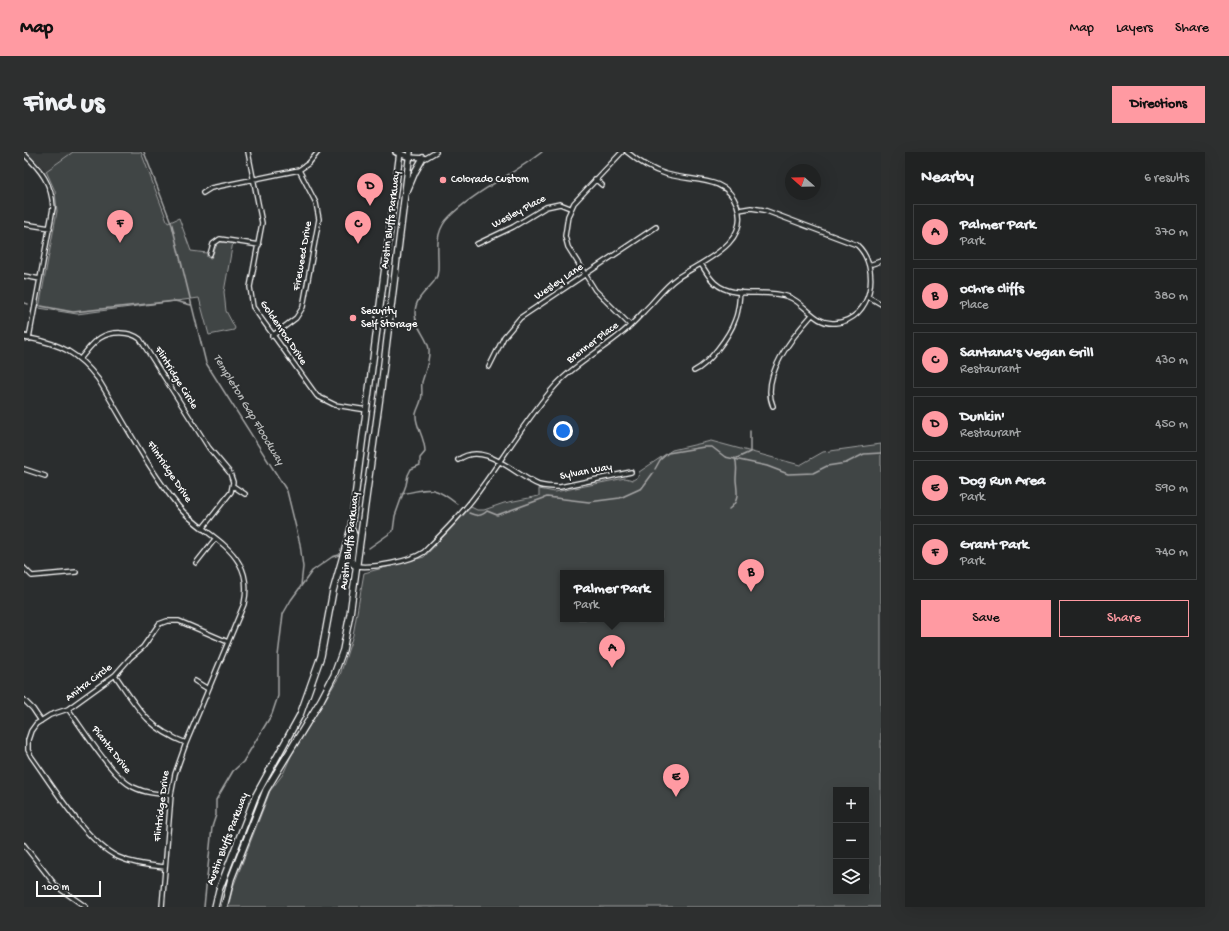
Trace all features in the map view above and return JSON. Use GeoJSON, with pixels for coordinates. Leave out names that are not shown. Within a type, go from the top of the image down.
{"type":"FeatureCollection","features":[{"type":"Feature","properties":{"kind":"main road","name":"Austin Bluffs Parkway"},"geometry":{"type":"LineString","coordinates":[[215,907],[221,884],[255,796],[300,715],[314,679],[324,644],[333,590],[351,528],[399,152]]}},
{"type":"Feature","properties":{"kind":"main road","name":"Austin Bluffs Parkway"},"geometry":{"type":"LineString","coordinates":[[224,907],[231,880],[266,790],[321,700],[340,660],[350,614],[381,389],[409,154]]}},
{"type":"Feature","properties":{"kind":"main road"},"geometry":{"type":"LineString","coordinates":[[404,199],[415,172],[423,158]]}},
{"type":"Feature","properties":{"kind":"main road"},"geometry":{"type":"LineString","coordinates":[[351,528],[354,535],[351,560],[356,566]]}},
{"type":"Feature","properties":{"kind":"street","name":"Goldenrod Drive"},"geometry":{"type":"LineString","coordinates":[[248,152],[261,214],[259,245],[250,287],[251,301],[255,312],[317,396],[335,405],[367,410]]}},
{"type":"Feature","properties":{"kind":"street"},"geometry":{"type":"LineString","coordinates":[[203,193],[211,188],[299,170],[309,163],[318,152]]}},
{"type":"Feature","properties":{"kind":"street"},"geometry":{"type":"LineString","coordinates":[[399,152],[423,158],[436,152]]}},
{"type":"Feature","properties":{"kind":"street"},"geometry":{"type":"LineString","coordinates":[[622,152],[577,198],[570,208],[566,230],[566,242],[598,294],[630,325]]}},
{"type":"Feature","properties":{"kind":"street"},"geometry":{"type":"LineString","coordinates":[[627,152],[641,163],[659,172],[720,185],[732,195],[739,210],[750,208],[764,210],[848,241],[864,251],[872,264],[874,282],[869,297],[856,314],[845,320],[829,323],[812,315],[797,301],[787,296],[726,290],[716,284],[701,264]]}},
{"type":"Feature","properties":{"kind":"street"},"geometry":{"type":"LineString","coordinates":[[24,154],[45,177],[51,193],[53,208],[40,279],[26,338]]}},
{"type":"Feature","properties":{"kind":"street","name":"Fireweed Drive"},"geometry":{"type":"LineString","coordinates":[[272,336],[296,318],[303,307],[318,227],[318,211],[316,203],[299,170]]}},
{"type":"Feature","properties":{"kind":"street"},"geometry":{"type":"LineString","coordinates":[[596,180],[602,185]]}},
{"type":"Feature","properties":{"kind":"street","name":"Wesley Place"},"geometry":{"type":"LineString","coordinates":[[477,244],[512,227],[546,207],[560,204],[570,208]]}},
{"type":"Feature","properties":{"kind":"street","name":"Brenner Place"},"geometry":{"type":"LineString","coordinates":[[356,566],[372,567],[415,557],[424,552],[480,490],[556,384],[630,325],[671,283],[701,264],[731,242],[738,228],[739,210]]}},
{"type":"Feature","properties":{"kind":"street"},"geometry":{"type":"LineString","coordinates":[[24,224],[50,228]]}},
{"type":"Feature","properties":{"kind":"street","name":"Wesley Lane"},"geometry":{"type":"LineString","coordinates":[[489,367],[504,337],[516,322],[656,227]]}},
{"type":"Feature","properties":{"kind":"street"},"geometry":{"type":"LineString","coordinates":[[210,254],[213,244],[220,239],[259,245]]}},
{"type":"Feature","properties":{"kind":"street"},"geometry":{"type":"LineString","coordinates":[[872,264],[881,261]]}},
{"type":"Feature","properties":{"kind":"street"},"geometry":{"type":"LineString","coordinates":[[24,276],[40,279]]}},
{"type":"Feature","properties":{"kind":"street"},"geometry":{"type":"LineString","coordinates":[[694,371],[702,368],[730,331],[737,314],[740,292]]}},
{"type":"Feature","properties":{"kind":"street"},"geometry":{"type":"LineString","coordinates":[[869,297],[881,304]]}},
{"type":"Feature","properties":{"kind":"street"},"geometry":{"type":"LineString","coordinates":[[773,406],[770,399],[770,394],[778,362],[788,343],[812,315]]}},
{"type":"Feature","properties":{"kind":"street","name":"Flintridge Circle"},"geometry":{"type":"LineString","coordinates":[[80,358],[94,343],[104,336],[125,333],[135,335],[140,339],[209,448],[230,473],[233,486]]}},
{"type":"Feature","properties":{"kind":"street","name":"Flintridge Drive"},"geometry":{"type":"LineString","coordinates":[[26,338],[56,345],[80,358],[98,379],[170,495],[180,508],[202,529],[235,556],[245,575],[246,584],[244,604],[186,743],[175,774],[171,795],[162,907]]}},
{"type":"Feature","properties":{"kind":"street","name":"Sylvan Way"},"geometry":{"type":"LineString","coordinates":[[458,460],[464,455],[490,456],[534,482],[549,487],[560,487],[631,472]]}},
{"type":"Feature","properties":{"kind":"street"},"geometry":{"type":"LineString","coordinates":[[24,469],[45,476]]}},
{"type":"Feature","properties":{"kind":"street"},"geometry":{"type":"LineString","coordinates":[[202,529],[233,486],[245,494]]}},
{"type":"Feature","properties":{"kind":"street"},"geometry":{"type":"LineString","coordinates":[[196,563],[215,539]]}},
{"type":"Feature","properties":{"kind":"street"},"geometry":{"type":"LineString","coordinates":[[24,568],[32,576],[76,572]]}},
{"type":"Feature","properties":{"kind":"street","name":"Anitra Circle"},"geometry":{"type":"LineString","coordinates":[[165,867],[125,860],[104,849],[92,839],[28,750],[28,735],[33,727],[41,721],[50,715],[68,709],[115,675],[130,658],[143,647],[156,627],[167,621],[179,621],[228,642]]}},
{"type":"Feature","properties":{"kind":"street"},"geometry":{"type":"LineString","coordinates":[[115,675],[151,723],[165,734],[186,743]]}},
{"type":"Feature","properties":{"kind":"street"},"geometry":{"type":"LineString","coordinates":[[195,681],[208,689]]}},
{"type":"Feature","properties":{"kind":"street"},"geometry":{"type":"LineString","coordinates":[[24,700],[33,709],[41,721]]}},
{"type":"Feature","properties":{"kind":"street","name":"Pianta Drive"},"geometry":{"type":"LineString","coordinates":[[68,709],[114,771],[126,783],[147,792],[171,795]]}},
{"type":"Feature","properties":{"kind":"street"},"geometry":{"type":"LineString","coordinates":[[24,845],[56,886],[86,907]]}},
{"type":"Feature","properties":{"kind":"shaded area"},"geometry":{"type":"Polygon","coordinates":[[[27,152],[73,152],[46,171],[27,152]]]}},
{"type":"Feature","properties":{"kind":"shaded area"},"geometry":{"type":"Polygon","coordinates":[[[73,152],[141,152],[168,223],[179,218],[191,251],[207,253],[207,257],[211,258],[218,242],[233,242],[224,292],[226,311],[235,328],[234,330],[209,335],[199,298],[77,314],[39,308],[57,211],[55,191],[46,171],[73,152]]]}},
{"type":"Feature","properties":{"kind":"shaded area"},"geometry":{"type":"Polygon","coordinates":[[[711,441],[800,465],[823,452],[881,444],[881,907],[228,907],[233,887],[270,791],[283,774],[291,756],[340,675],[353,635],[364,573],[424,557],[471,507],[477,510],[484,510],[504,503],[539,496],[539,489],[555,492],[625,478],[633,480],[638,477],[639,472],[672,450],[711,441]]]}},
{"type":"Feature","properties":{"kind":"waterway","name":"Templeton Gap Floodway"},"geometry":{"type":"LineString","coordinates":[[144,152],[172,225],[206,363],[287,491],[300,544],[303,567],[301,585]]}},
{"type":"Feature","properties":{"kind":"waterway","name":"Templeton Gap Floodway"},"geometry":{"type":"LineString","coordinates":[[369,548],[393,531],[395,516],[408,475],[411,469],[420,465],[420,458],[425,452],[425,446],[417,423],[416,414],[422,398],[422,382],[428,362],[429,349],[417,323],[415,313],[419,300],[437,276],[438,241],[441,228],[450,216],[460,207],[542,152]]}},
{"type":"Feature","properties":{"kind":"waterway"},"geometry":{"type":"LineString","coordinates":[[41,306],[73,312],[175,301],[191,305]]}},
{"type":"Feature","properties":{"kind":"waterway"},"geometry":{"type":"LineString","coordinates":[[24,303],[28,304]]}},
{"type":"Feature","properties":{"kind":"waterway"},"geometry":{"type":"LineString","coordinates":[[737,458],[750,452],[750,431]]}},
{"type":"Feature","properties":{"kind":"waterway"},"geometry":{"type":"LineString","coordinates":[[655,469],[660,460],[668,453],[704,447],[712,447],[725,457],[767,466],[788,474],[813,473],[827,466],[846,463],[864,454],[881,453]]}},
{"type":"Feature","properties":{"kind":"waterway"},"geometry":{"type":"LineString","coordinates":[[729,509],[735,503],[737,496],[737,466],[735,458]]}},
{"type":"Feature","properties":{"kind":"waterway","name":"Templeton Gap Floodway"},"geometry":{"type":"LineString","coordinates":[[469,513],[478,515],[487,511],[497,515],[547,497],[589,502],[620,498],[642,488],[653,473]]}},
{"type":"Feature","properties":{"kind":"waterway","name":"Templeton Gap Floodway"},"geometry":{"type":"LineString","coordinates":[[402,494],[419,490],[437,491],[457,504]]}},
{"type":"Feature","properties":{"kind":"waterway","name":"Templeton Gap Floodway"},"geometry":{"type":"LineString","coordinates":[[204,907],[212,827],[216,815],[216,800],[233,771],[243,762],[272,714],[278,696],[278,656],[283,614],[312,571],[332,557],[339,555]]}},
{"type":"Feature","properties":{"kind":"place","name":"Colorado Custom"},"geometry":{"type":"Point","coordinates":[443,180]}},
{"type":"Feature","properties":{"kind":"place","name":"Dunkin'"},"geometry":{"type":"Point","coordinates":[370,206]}},
{"type":"Feature","properties":{"kind":"place","name":"Grant Park"},"geometry":{"type":"Point","coordinates":[120,243]}},
{"type":"Feature","properties":{"kind":"place","name":"Santana's Vegan Grill"},"geometry":{"type":"Point","coordinates":[358,244]}},
{"type":"Feature","properties":{"kind":"place","name":"Security Self Storage"},"geometry":{"type":"Point","coordinates":[353,318]}},
{"type":"Feature","properties":{"kind":"place","name":"ochre cliffs"},"geometry":{"type":"Point","coordinates":[751,592]}},
{"type":"Feature","properties":{"kind":"place","name":"Palmer Park"},"geometry":{"type":"Point","coordinates":[612,668]}},
{"type":"Feature","properties":{"kind":"place","name":"Dog Run Area"},"geometry":{"type":"Point","coordinates":[676,797]}}]}
